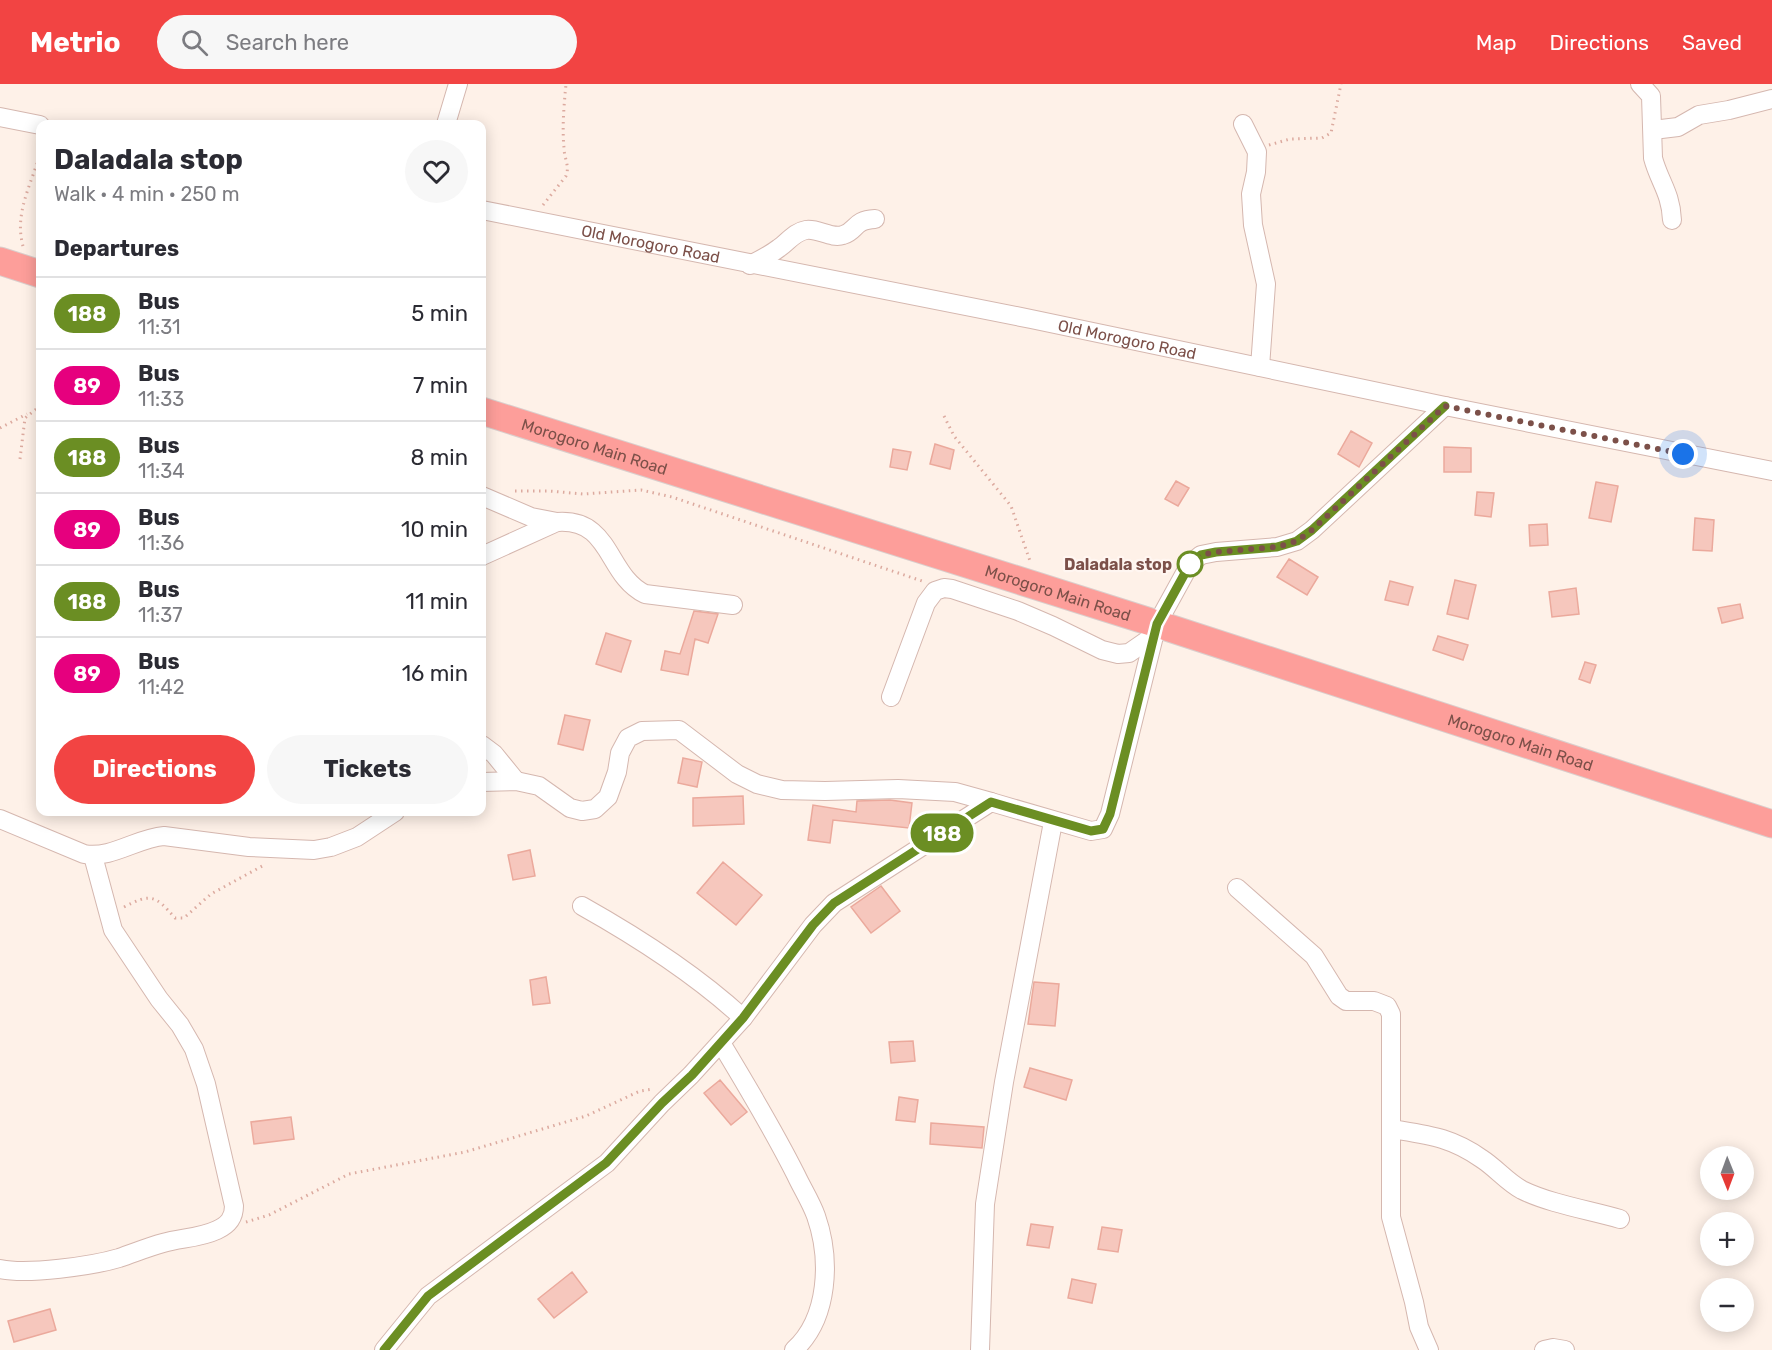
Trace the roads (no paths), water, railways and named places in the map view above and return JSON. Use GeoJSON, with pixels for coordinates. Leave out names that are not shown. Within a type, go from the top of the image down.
{"type":"FeatureCollection","features":[{"type":"Feature","properties":{"kind":"highway"},"geometry":{"type":"LineString","coordinates":[[0,261],[36,272]]}},
{"type":"Feature","properties":{"kind":"highway","name":"Morogoro Main Road"},"geometry":{"type":"LineString","coordinates":[[486,412],[1050,590],[1156,629],[1772,824]]}},
{"type":"Feature","properties":{"kind":"street"},"geometry":{"type":"LineString","coordinates":[[447,120],[458,84]]}},
{"type":"Feature","properties":{"kind":"street"},"geometry":{"type":"LineString","coordinates":[[1640,84],[1651,96],[1653,158],[1655,167],[1666,187],[1672,220]]}},
{"type":"Feature","properties":{"kind":"street"},"geometry":{"type":"LineString","coordinates":[[1653,130],[1678,127],[1699,115],[1772,99]]}},
{"type":"Feature","properties":{"kind":"street"},"geometry":{"type":"LineString","coordinates":[[0,117],[36,124]]}},
{"type":"Feature","properties":{"kind":"street"},"geometry":{"type":"LineString","coordinates":[[1243,124],[1257,152],[1256,172],[1251,194],[1253,225],[1266,284],[1260,367]]}},
{"type":"Feature","properties":{"kind":"street","name":"Old Morogoro Road"},"geometry":{"type":"LineString","coordinates":[[486,211],[1031,319],[1445,406],[1772,471]]}},
{"type":"Feature","properties":{"kind":"street"},"geometry":{"type":"LineString","coordinates":[[750,265],[780,248],[792,236],[806,230],[822,231],[838,236],[845,235],[857,223],[875,219]]}},
{"type":"Feature","properties":{"kind":"street"},"geometry":{"type":"LineString","coordinates":[[486,782],[516,781],[539,786],[570,808],[582,811],[595,809],[608,797],[621,753],[628,738],[642,731],[679,730],[723,764],[757,784],[782,790],[898,789],[955,792],[1053,822],[1091,831],[1103,829],[1110,814],[1156,629],[1190,564],[1201,555],[1277,547],[1297,541],[1312,530],[1445,406]]}},
{"type":"Feature","properties":{"kind":"street"},"geometry":{"type":"LineString","coordinates":[[486,498],[531,517],[574,523],[594,531],[606,546],[622,574],[637,590],[645,594],[733,605]]}},
{"type":"Feature","properties":{"kind":"street"},"geometry":{"type":"LineString","coordinates":[[486,554],[557,522]]}},
{"type":"Feature","properties":{"kind":"street"},"geometry":{"type":"LineString","coordinates":[[891,697],[926,603],[935,591],[944,588],[1018,611],[1102,650],[1118,654],[1129,653],[1156,629]]}},
{"type":"Feature","properties":{"kind":"street"},"geometry":{"type":"LineString","coordinates":[[486,748],[494,754],[516,781]]}},
{"type":"Feature","properties":{"kind":"street"},"geometry":{"type":"LineString","coordinates":[[384,1350],[428,1296],[606,1163],[743,1018],[813,925],[834,903],[991,802]]}},
{"type":"Feature","properties":{"kind":"street"},"geometry":{"type":"LineString","coordinates":[[0,819],[93,856],[104,855],[150,837],[164,836],[249,847],[314,850],[331,847],[357,837],[389,816]]}},
{"type":"Feature","properties":{"kind":"street"},"geometry":{"type":"LineString","coordinates":[[980,1350],[985,1204],[1004,1082],[1053,822]]}},
{"type":"Feature","properties":{"kind":"street"},"geometry":{"type":"LineString","coordinates":[[0,1269],[39,1270],[117,1258],[163,1243],[218,1230],[234,1215],[234,1206],[206,1084],[194,1049],[119,942],[108,915],[93,856]]}},
{"type":"Feature","properties":{"kind":"street"},"geometry":{"type":"LineString","coordinates":[[1237,888],[1314,956],[1339,996],[1346,1001],[1374,1001],[1387,1006],[1391,1014],[1391,1217],[1412,1292],[1419,1328],[1429,1350]]}},
{"type":"Feature","properties":{"kind":"street"},"geometry":{"type":"LineString","coordinates":[[582,906],[626,931],[710,988],[743,1018]]}},
{"type":"Feature","properties":{"kind":"street"},"geometry":{"type":"LineString","coordinates":[[721,1042],[776,1134],[816,1216],[822,1243],[825,1275],[823,1297],[813,1322],[794,1350]]}},
{"type":"Feature","properties":{"kind":"street"},"geometry":{"type":"LineString","coordinates":[[1392,1129],[1441,1137],[1484,1160],[1521,1189],[1620,1219]]}},
{"type":"Feature","properties":{"kind":"street"},"geometry":{"type":"LineString","coordinates":[[1544,1350],[1552,1348],[1565,1350]]}},
{"type":"Feature","properties":{"kind":"place","name":"Daladala stop"},"geometry":{"type":"Point","coordinates":[1190,564]}}]}
